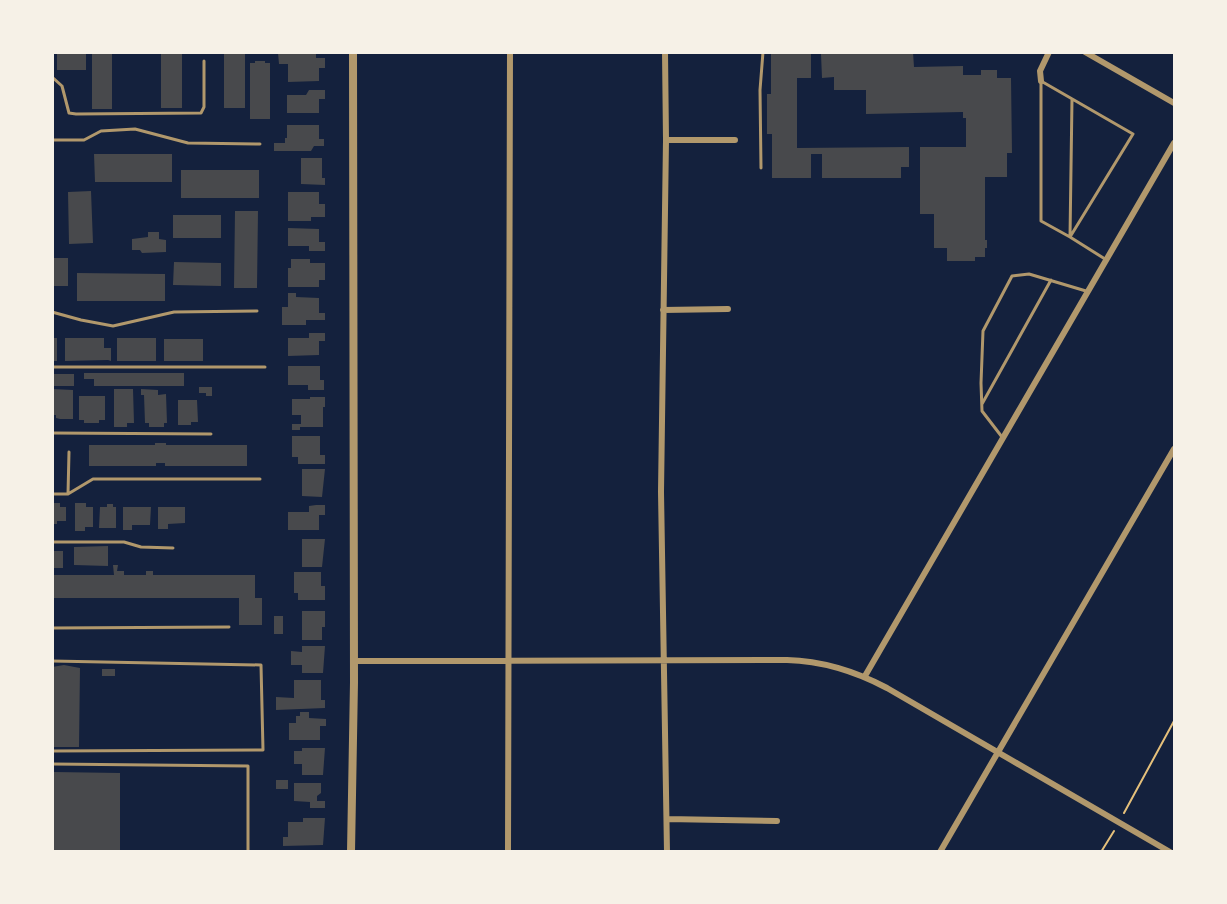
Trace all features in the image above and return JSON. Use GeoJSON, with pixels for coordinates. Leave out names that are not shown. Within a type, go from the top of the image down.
{"type":"FeatureCollection","features":[{"type":"Feature","properties":{"kind":"street"},"geometry":{"type":"LineString","coordinates":[[351,852],[353,52]]}},
{"type":"Feature","properties":{"kind":"street"},"geometry":{"type":"LineString","coordinates":[[508,852],[510,52]]}},
{"type":"Feature","properties":{"kind":"street"},"geometry":{"type":"LineString","coordinates":[[665,52],[662,492],[667,852]]}},
{"type":"Feature","properties":{"kind":"street"},"geometry":{"type":"LineString","coordinates":[[1041,81],[1040,71],[1049,52]]}},
{"type":"Feature","properties":{"kind":"street"},"geometry":{"type":"LineString","coordinates":[[1086,52],[1174,104]]}},
{"type":"Feature","properties":{"kind":"street"},"geometry":{"type":"LineString","coordinates":[[666,140],[735,140]]}},
{"type":"Feature","properties":{"kind":"street"},"geometry":{"type":"LineString","coordinates":[[864,675],[1174,143]]}},
{"type":"Feature","properties":{"kind":"street"},"geometry":{"type":"LineString","coordinates":[[663,310],[728,309]]}},
{"type":"Feature","properties":{"kind":"street"},"geometry":{"type":"LineString","coordinates":[[940,852],[1174,449]]}},
{"type":"Feature","properties":{"kind":"street"},"geometry":{"type":"LineString","coordinates":[[353,661],[798,660],[838,667],[864,675],[1170,852]]}},
{"type":"Feature","properties":{"kind":"street"},"geometry":{"type":"LineString","coordinates":[[667,819],[777,821]]}},
{"type":"Feature","properties":{"kind":"lane"},"geometry":{"type":"LineString","coordinates":[[761,168],[760,90],[763,52]]}},
{"type":"Feature","properties":{"kind":"lane"},"geometry":{"type":"LineString","coordinates":[[52,77],[62,86],[69,113],[201,113],[204,107],[204,61]]}},
{"type":"Feature","properties":{"kind":"lane"},"geometry":{"type":"LineString","coordinates":[[1041,81],[1133,134],[1070,237]]}},
{"type":"Feature","properties":{"kind":"lane"},"geometry":{"type":"LineString","coordinates":[[1041,81],[1041,221],[1106,260]]}},
{"type":"Feature","properties":{"kind":"lane"},"geometry":{"type":"LineString","coordinates":[[1070,237],[1072,99]]}},
{"type":"Feature","properties":{"kind":"lane"},"geometry":{"type":"LineString","coordinates":[[52,140],[84,140],[101,131],[135,129],[188,143],[260,144]]}},
{"type":"Feature","properties":{"kind":"lane"},"geometry":{"type":"LineString","coordinates":[[1003,438],[982,411],[983,331],[1012,276],[1029,274],[1088,291]]}},
{"type":"Feature","properties":{"kind":"lane"},"geometry":{"type":"LineString","coordinates":[[982,404],[1051,280]]}},
{"type":"Feature","properties":{"kind":"lane"},"geometry":{"type":"LineString","coordinates":[[52,312],[113,326],[174,312],[257,311]]}},
{"type":"Feature","properties":{"kind":"lane"},"geometry":{"type":"LineString","coordinates":[[52,367],[265,368]]}},
{"type":"Feature","properties":{"kind":"lane"},"geometry":{"type":"LineString","coordinates":[[52,434],[211,434]]}},
{"type":"Feature","properties":{"kind":"lane"},"geometry":{"type":"LineString","coordinates":[[68,494],[69,452]]}},
{"type":"Feature","properties":{"kind":"lane"},"geometry":{"type":"LineString","coordinates":[[52,494],[68,494],[93,479],[260,479]]}},
{"type":"Feature","properties":{"kind":"lane"},"geometry":{"type":"LineString","coordinates":[[52,542],[124,542],[141,548],[173,548]]}},
{"type":"Feature","properties":{"kind":"lane"},"geometry":{"type":"LineString","coordinates":[[52,628],[229,627]]}},
{"type":"Feature","properties":{"kind":"lane"},"geometry":{"type":"LineString","coordinates":[[52,660],[261,665],[263,750],[52,751]]}},
{"type":"Feature","properties":{"kind":"lane"},"geometry":{"type":"LineString","coordinates":[[52,764],[248,766],[248,852]]}},
{"type":"Feature","properties":{"kind":"path"},"geometry":{"type":"LineString","coordinates":[[1101,852],[1174,721]]}},
{"type":"Feature","properties":{"kind":"building"},"geometry":{"type":"Polygon","coordinates":[[[57,52],[86,52],[86,70],[57,70],[57,52]]]}},
{"type":"Feature","properties":{"kind":"building"},"geometry":{"type":"Polygon","coordinates":[[[92,52],[112,52],[112,109],[92,109],[92,52]]]}},
{"type":"Feature","properties":{"kind":"building"},"geometry":{"type":"Polygon","coordinates":[[[161,52],[182,52],[182,108],[161,108],[161,52]]]}},
{"type":"Feature","properties":{"kind":"building"},"geometry":{"type":"Polygon","coordinates":[[[224,52],[245,52],[245,108],[224,108],[224,52]]]}},
{"type":"Feature","properties":{"kind":"building"},"geometry":{"type":"Polygon","coordinates":[[[316,52],[316,58],[325,58],[325,68],[319,68],[319,81],[288,82],[288,64],[279,64],[278,53],[316,52]]]}},
{"type":"Feature","properties":{"kind":"building"},"geometry":{"type":"Polygon","coordinates":[[[913,52],[914,67],[963,66],[963,75],[981,75],[981,70],[997,70],[997,78],[1011,78],[1012,153],[1007,153],[1007,177],[985,177],[987,248],[985,248],[985,257],[975,257],[975,261],[947,261],[947,248],[934,248],[934,214],[920,214],[920,147],[966,147],[966,118],[963,118],[963,112],[866,114],[866,90],[834,90],[834,77],[822,78],[821,54],[913,52]]]}},
{"type":"Feature","properties":{"kind":"building"},"geometry":{"type":"Polygon","coordinates":[[[771,53],[811,53],[811,78],[797,78],[797,148],[909,147],[909,167],[901,167],[901,178],[822,178],[822,154],[811,154],[811,178],[772,178],[772,134],[767,134],[767,94],[771,94],[771,53]]]}},
{"type":"Feature","properties":{"kind":"building"},"geometry":{"type":"Polygon","coordinates":[[[255,61],[270,63],[270,119],[250,119],[250,63],[255,63],[255,61]]]}},
{"type":"Feature","properties":{"kind":"building"},"geometry":{"type":"Polygon","coordinates":[[[309,90],[325,90],[325,99],[319,99],[319,113],[287,113],[287,95],[306,95],[309,90]]]}},
{"type":"Feature","properties":{"kind":"building"},"geometry":{"type":"Polygon","coordinates":[[[287,125],[319,125],[319,139],[324,139],[324,146],[314,146],[311,151],[274,151],[274,143],[285,143],[287,125]]]}},
{"type":"Feature","properties":{"kind":"building"},"geometry":{"type":"Polygon","coordinates":[[[94,154],[172,154],[172,182],[95,182],[94,154]]]}},
{"type":"Feature","properties":{"kind":"building"},"geometry":{"type":"Polygon","coordinates":[[[301,158],[322,158],[322,178],[325,178],[325,185],[301,184],[301,158]]]}},
{"type":"Feature","properties":{"kind":"building"},"geometry":{"type":"Polygon","coordinates":[[[181,170],[259,170],[259,198],[181,198],[181,170]]]}},
{"type":"Feature","properties":{"kind":"building"},"geometry":{"type":"Polygon","coordinates":[[[91,191],[93,243],[69,244],[68,192],[91,191]]]}},
{"type":"Feature","properties":{"kind":"building"},"geometry":{"type":"Polygon","coordinates":[[[288,192],[319,192],[319,204],[325,204],[325,217],[311,217],[311,221],[288,221],[288,192]]]}},
{"type":"Feature","properties":{"kind":"building"},"geometry":{"type":"Polygon","coordinates":[[[235,211],[258,211],[257,288],[234,288],[235,211]]]}},
{"type":"Feature","properties":{"kind":"building"},"geometry":{"type":"Polygon","coordinates":[[[173,215],[221,215],[221,238],[173,238],[173,215]]]}},
{"type":"Feature","properties":{"kind":"building"},"geometry":{"type":"Polygon","coordinates":[[[288,228],[319,229],[319,242],[325,242],[325,251],[309,251],[309,246],[288,246],[288,228]]]}},
{"type":"Feature","properties":{"kind":"building"},"geometry":{"type":"Polygon","coordinates":[[[148,232],[159,232],[159,239],[166,240],[166,252],[142,253],[140,250],[132,250],[132,239],[148,237],[148,232]]]}},
{"type":"Feature","properties":{"kind":"building"},"geometry":{"type":"Polygon","coordinates":[[[52,258],[68,258],[68,286],[52,286],[52,258]]]}},
{"type":"Feature","properties":{"kind":"building"},"geometry":{"type":"Polygon","coordinates":[[[291,259],[310,259],[310,263],[325,263],[325,280],[319,280],[319,287],[288,287],[288,268],[291,268],[291,259]]]}},
{"type":"Feature","properties":{"kind":"building"},"geometry":{"type":"Polygon","coordinates":[[[174,262],[221,263],[221,286],[173,285],[174,262]]]}},
{"type":"Feature","properties":{"kind":"building"},"geometry":{"type":"Polygon","coordinates":[[[77,273],[165,274],[165,301],[77,301],[77,273]]]}},
{"type":"Feature","properties":{"kind":"building"},"geometry":{"type":"Polygon","coordinates":[[[288,293],[296,293],[296,297],[319,298],[319,313],[325,313],[325,320],[306,320],[306,325],[282,325],[282,307],[288,307],[288,293]]]}},
{"type":"Feature","properties":{"kind":"building"},"geometry":{"type":"Polygon","coordinates":[[[309,333],[325,333],[325,341],[319,341],[319,355],[288,356],[288,338],[309,338],[309,333]]]}},
{"type":"Feature","properties":{"kind":"building"},"geometry":{"type":"Polygon","coordinates":[[[52,338],[57,338],[57,361],[52,361],[52,338]]]}},
{"type":"Feature","properties":{"kind":"building"},"geometry":{"type":"Polygon","coordinates":[[[65,338],[104,338],[104,348],[111,348],[111,361],[65,361],[65,338]]]}},
{"type":"Feature","properties":{"kind":"building"},"geometry":{"type":"Polygon","coordinates":[[[117,338],[156,338],[156,361],[117,361],[117,338]]]}},
{"type":"Feature","properties":{"kind":"building"},"geometry":{"type":"Polygon","coordinates":[[[164,339],[203,339],[203,361],[164,361],[164,339]]]}},
{"type":"Feature","properties":{"kind":"building"},"geometry":{"type":"Polygon","coordinates":[[[288,366],[320,366],[320,380],[324,380],[324,390],[308,390],[308,385],[288,385],[288,366]]]}},
{"type":"Feature","properties":{"kind":"building"},"geometry":{"type":"Polygon","coordinates":[[[84,373],[184,373],[184,386],[94,386],[94,379],[84,379],[84,373]]]}},
{"type":"Feature","properties":{"kind":"building"},"geometry":{"type":"Polygon","coordinates":[[[52,374],[74,374],[74,386],[52,386],[52,374]]]}},
{"type":"Feature","properties":{"kind":"building"},"geometry":{"type":"Polygon","coordinates":[[[199,387],[212,387],[212,396],[199,393],[199,387]]]}},
{"type":"Feature","properties":{"kind":"building"},"geometry":{"type":"Polygon","coordinates":[[[52,389],[73,390],[73,419],[60,419],[52,415],[52,389]]]}},
{"type":"Feature","properties":{"kind":"building"},"geometry":{"type":"Polygon","coordinates":[[[114,389],[133,389],[134,423],[127,423],[127,427],[114,427],[114,389]]]}},
{"type":"Feature","properties":{"kind":"building"},"geometry":{"type":"Polygon","coordinates":[[[141,389],[158,390],[158,395],[166,394],[167,423],[164,423],[164,427],[149,427],[149,423],[145,423],[144,395],[141,395],[141,389]]]}},
{"type":"Feature","properties":{"kind":"building"},"geometry":{"type":"Polygon","coordinates":[[[79,396],[105,396],[105,420],[99,420],[99,423],[84,423],[84,420],[79,420],[79,396]]]}},
{"type":"Feature","properties":{"kind":"building"},"geometry":{"type":"Polygon","coordinates":[[[310,397],[325,397],[323,427],[300,427],[300,430],[292,430],[292,424],[301,424],[301,415],[292,415],[292,399],[310,399],[310,397]]]}},
{"type":"Feature","properties":{"kind":"building"},"geometry":{"type":"Polygon","coordinates":[[[178,400],[197,400],[198,422],[191,422],[191,425],[178,425],[178,400]]]}},
{"type":"Feature","properties":{"kind":"building"},"geometry":{"type":"Polygon","coordinates":[[[292,436],[320,436],[320,455],[325,455],[325,464],[298,464],[298,457],[292,457],[292,436]]]}},
{"type":"Feature","properties":{"kind":"building"},"geometry":{"type":"Polygon","coordinates":[[[155,443],[247,445],[247,466],[165,466],[165,463],[156,463],[156,466],[89,466],[89,445],[155,445],[155,443]]]}},
{"type":"Feature","properties":{"kind":"building"},"geometry":{"type":"Polygon","coordinates":[[[302,469],[325,469],[322,497],[302,496],[302,469]]]}},
{"type":"Feature","properties":{"kind":"building"},"geometry":{"type":"Polygon","coordinates":[[[53,503],[60,503],[60,507],[66,507],[66,521],[57,521],[57,524],[52,524],[53,503]]]}},
{"type":"Feature","properties":{"kind":"building"},"geometry":{"type":"Polygon","coordinates":[[[75,503],[86,503],[86,507],[93,507],[93,527],[85,527],[85,531],[75,531],[75,503]]]}},
{"type":"Feature","properties":{"kind":"building"},"geometry":{"type":"Polygon","coordinates":[[[107,504],[113,504],[113,507],[116,507],[116,528],[99,528],[100,507],[107,507],[107,504]]]}},
{"type":"Feature","properties":{"kind":"building"},"geometry":{"type":"Polygon","coordinates":[[[325,505],[325,515],[319,515],[319,530],[288,530],[288,512],[309,512],[309,506],[325,505]]]}},
{"type":"Feature","properties":{"kind":"building"},"geometry":{"type":"Polygon","coordinates":[[[123,507],[151,507],[150,525],[132,525],[132,530],[123,530],[123,507]]]}},
{"type":"Feature","properties":{"kind":"building"},"geometry":{"type":"Polygon","coordinates":[[[158,507],[185,507],[185,523],[168,524],[168,529],[158,529],[158,507]]]}},
{"type":"Feature","properties":{"kind":"building"},"geometry":{"type":"Polygon","coordinates":[[[302,539],[325,539],[322,567],[302,567],[302,539]]]}},
{"type":"Feature","properties":{"kind":"building"},"geometry":{"type":"Polygon","coordinates":[[[108,546],[108,566],[74,565],[74,547],[108,546]]]}},
{"type":"Feature","properties":{"kind":"building"},"geometry":{"type":"Polygon","coordinates":[[[52,551],[63,551],[63,568],[52,568],[52,551]]]}},
{"type":"Feature","properties":{"kind":"building"},"geometry":{"type":"Polygon","coordinates":[[[113,565],[118,565],[117,571],[124,571],[124,575],[146,575],[146,571],[153,571],[153,575],[255,575],[255,598],[262,598],[262,625],[239,625],[239,598],[52,598],[52,575],[114,575],[113,565]]]}},
{"type":"Feature","properties":{"kind":"building"},"geometry":{"type":"Polygon","coordinates":[[[294,572],[321,572],[321,586],[325,586],[325,600],[298,600],[298,593],[294,593],[294,572]]]}},
{"type":"Feature","properties":{"kind":"building"},"geometry":{"type":"Polygon","coordinates":[[[302,611],[325,611],[322,640],[302,640],[302,611]]]}},
{"type":"Feature","properties":{"kind":"building"},"geometry":{"type":"Polygon","coordinates":[[[274,616],[283,616],[283,634],[274,634],[274,616]]]}},
{"type":"Feature","properties":{"kind":"building"},"geometry":{"type":"Polygon","coordinates":[[[302,646],[325,646],[323,673],[302,673],[302,665],[291,665],[291,651],[302,652],[302,646]]]}},
{"type":"Feature","properties":{"kind":"building"},"geometry":{"type":"Polygon","coordinates":[[[64,665],[80,668],[79,747],[52,747],[52,667],[64,665]]]}},
{"type":"Feature","properties":{"kind":"building"},"geometry":{"type":"Polygon","coordinates":[[[102,669],[115,669],[115,676],[102,676],[102,669]]]}},
{"type":"Feature","properties":{"kind":"building"},"geometry":{"type":"Polygon","coordinates":[[[294,680],[321,680],[321,700],[325,700],[325,708],[276,710],[276,697],[294,698],[294,680]]]}},
{"type":"Feature","properties":{"kind":"building"},"geometry":{"type":"Polygon","coordinates":[[[300,712],[309,712],[309,718],[326,719],[326,726],[320,726],[320,740],[289,740],[289,723],[296,723],[296,716],[300,716],[300,712]]]}},
{"type":"Feature","properties":{"kind":"building"},"geometry":{"type":"Polygon","coordinates":[[[302,748],[325,748],[323,775],[302,775],[302,764],[294,764],[294,751],[302,751],[302,748]]]}},
{"type":"Feature","properties":{"kind":"building"},"geometry":{"type":"Polygon","coordinates":[[[54,772],[120,773],[120,852],[52,852],[54,772]]]}},
{"type":"Feature","properties":{"kind":"building"},"geometry":{"type":"Polygon","coordinates":[[[276,780],[288,780],[288,789],[276,789],[276,780]]]}},
{"type":"Feature","properties":{"kind":"building"},"geometry":{"type":"Polygon","coordinates":[[[294,783],[321,783],[321,793],[317,796],[317,801],[325,801],[325,808],[310,808],[310,802],[294,801],[294,783]]]}},
{"type":"Feature","properties":{"kind":"building"},"geometry":{"type":"Polygon","coordinates":[[[303,818],[325,818],[323,845],[283,846],[283,837],[288,837],[288,822],[303,822],[303,818]]]}}]}
